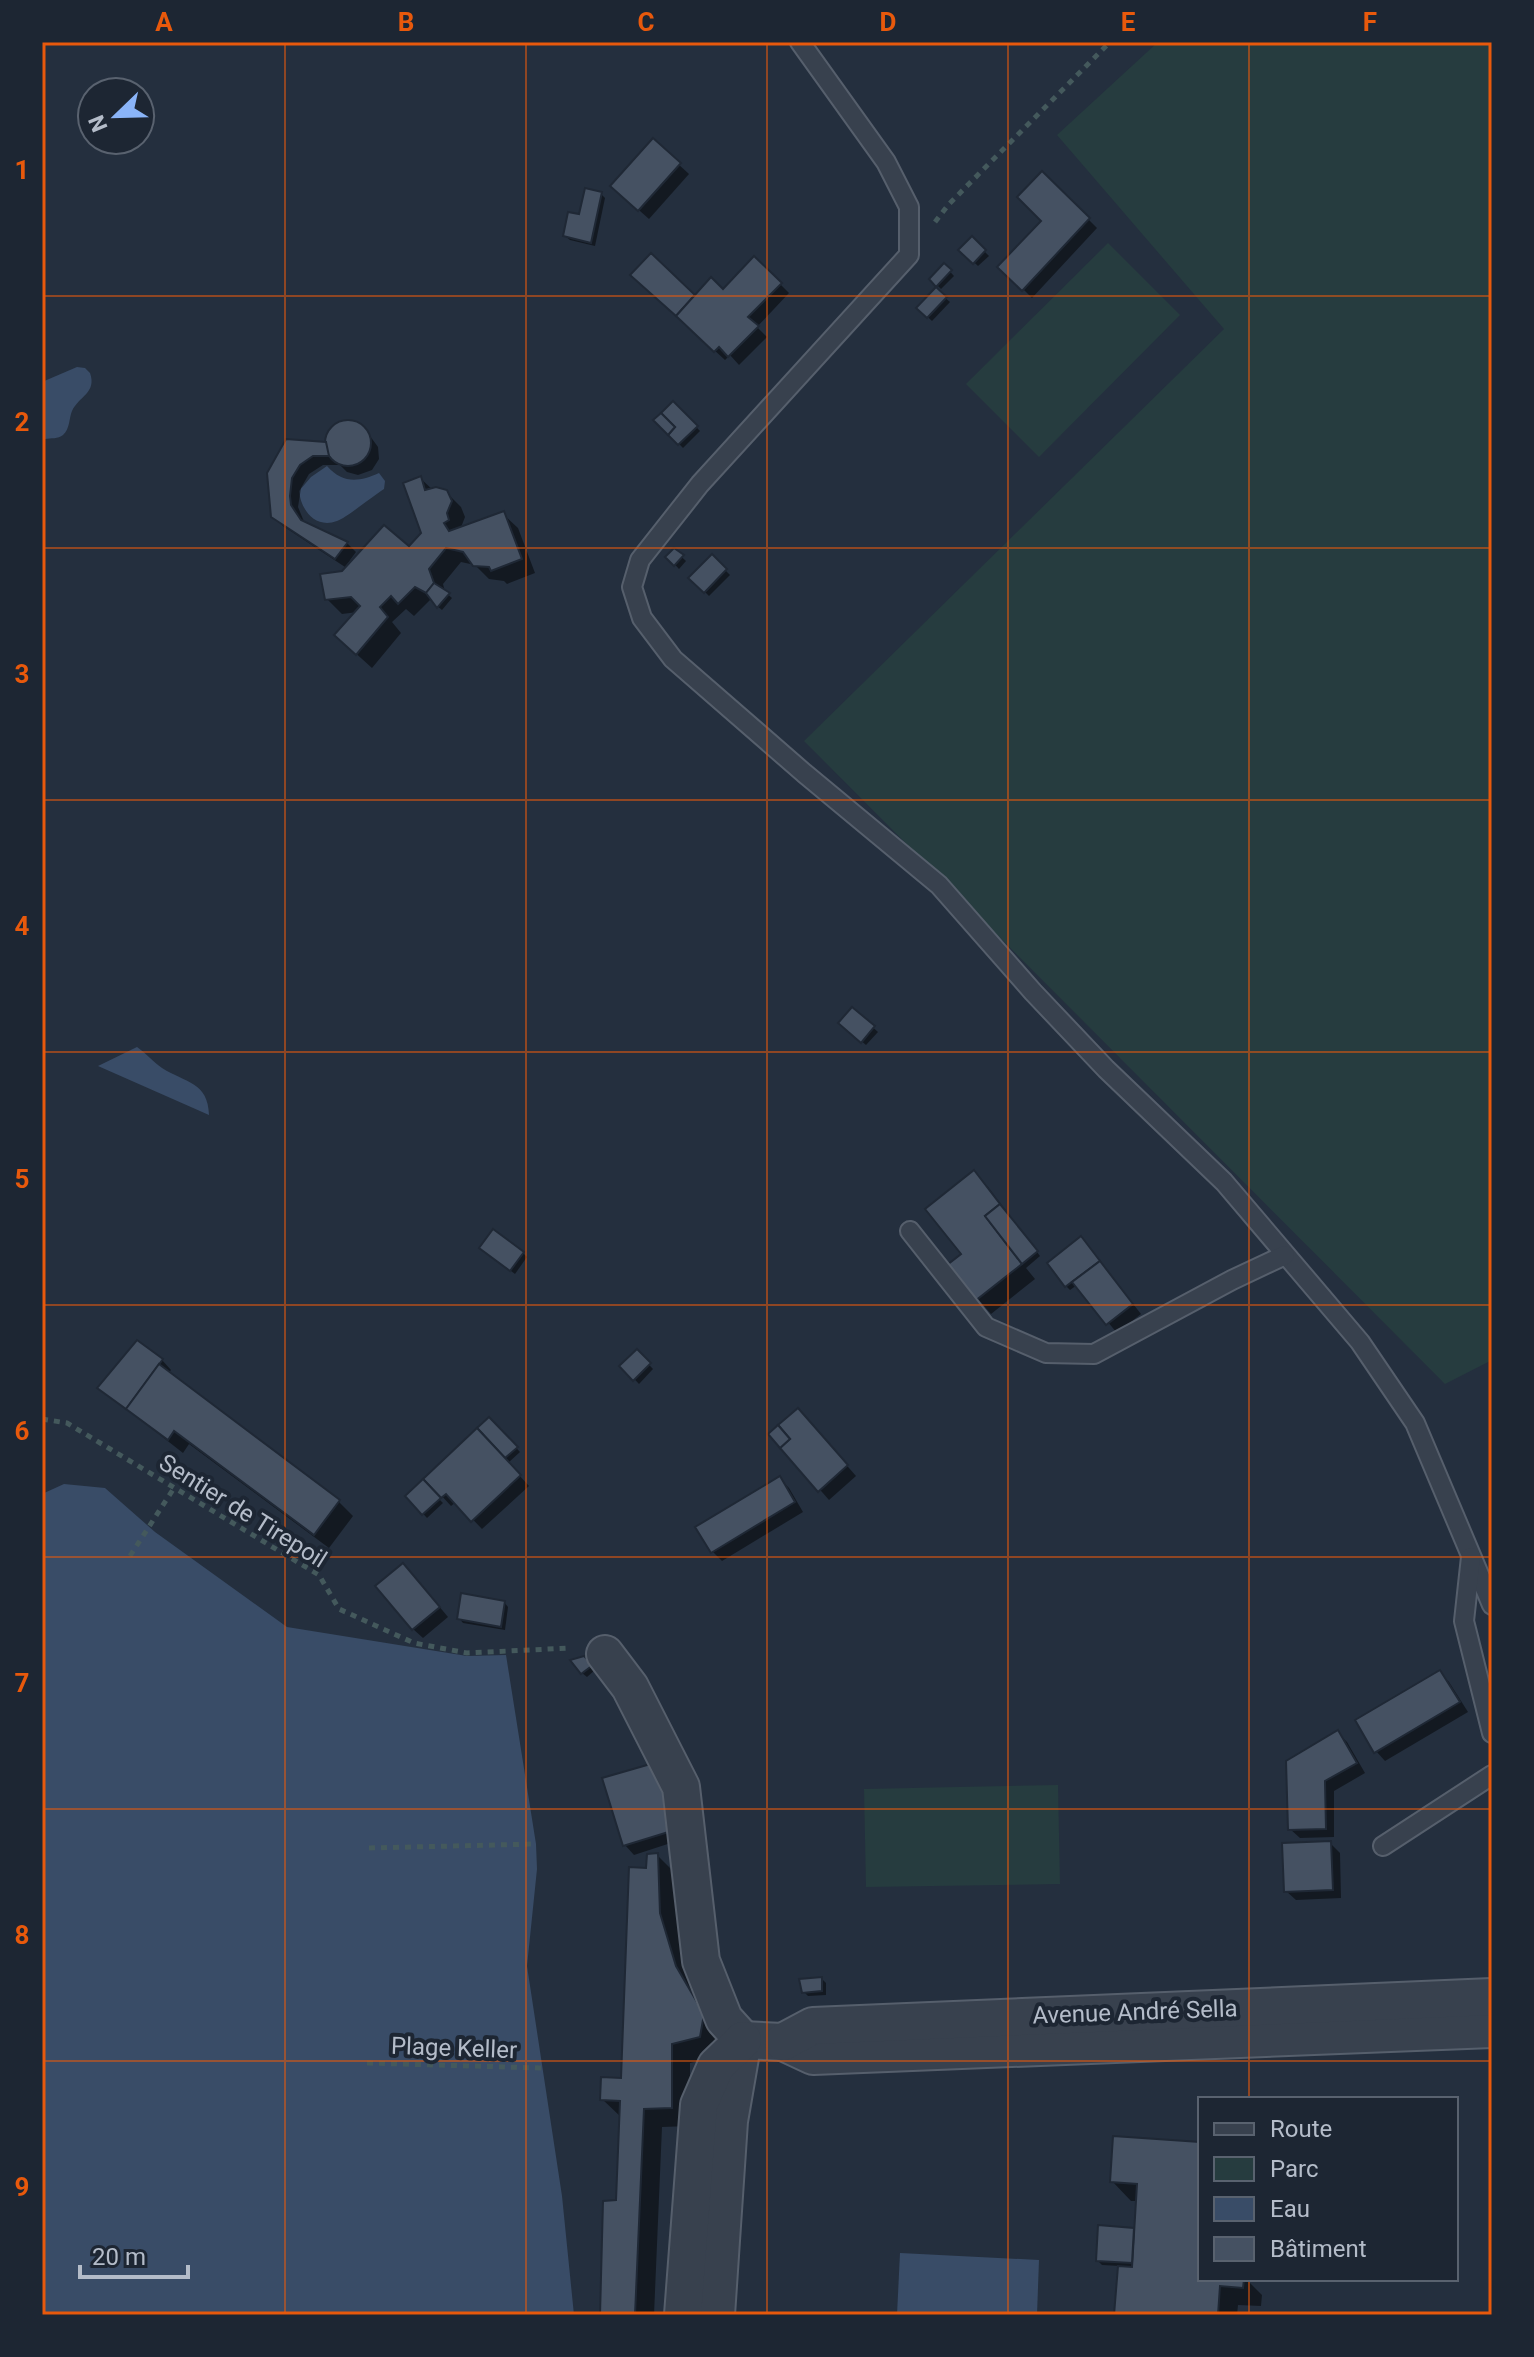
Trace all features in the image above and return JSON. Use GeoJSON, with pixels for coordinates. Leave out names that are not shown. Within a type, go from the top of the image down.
{"type":"FeatureCollection","features":[{"type":"Feature","properties":{"kind":"street"},"geometry":{"type":"LineString","coordinates":[[605,1654],[630,1687],[681,1787],[701,1961],[724,2019],[743,2040]]}},
{"type":"Feature","properties":{"kind":"street","name":"Avenue André Sella"},"geometry":{"type":"LineString","coordinates":[[783,2042],[813,2026],[1492,1997]]}},
{"type":"Feature","properties":{"kind":"street","name":"Avenue André Sella"},"geometry":{"type":"LineString","coordinates":[[743,2040],[783,2042],[813,2056],[1492,2029]]}},
{"type":"Feature","properties":{"kind":"street"},"geometry":{"type":"LineString","coordinates":[[683,2315],[699,2105],[716,2066],[743,2040]]}},
{"type":"Feature","properties":{"kind":"street"},"geometry":{"type":"LineString","coordinates":[[716,2315],[729,2121],[743,2040]]}},
{"type":"Feature","properties":{"kind":"lane"},"geometry":{"type":"LineString","coordinates":[[800,42],[886,162],[909,207],[909,255],[700,484],[640,560],[632,587],[642,618],[673,659],[939,885],[1106,1069],[1224,1182],[1360,1342],[1415,1423],[1492,1605]]}},
{"type":"Feature","properties":{"kind":"lane"},"geometry":{"type":"LineString","coordinates":[[910,1231],[986,1327],[1046,1353],[1094,1354],[1285,1255]]}},
{"type":"Feature","properties":{"kind":"lane"},"geometry":{"type":"LineString","coordinates":[[1471,1554],[1464,1621],[1492,1733]]}},
{"type":"Feature","properties":{"kind":"lane"},"geometry":{"type":"LineString","coordinates":[[1383,1846],[1492,1775]]}},
{"type":"Feature","properties":{"kind":"path"},"geometry":{"type":"LineString","coordinates":[[909,255],[949,204],[1110,42]]}},
{"type":"Feature","properties":{"kind":"path","name":"Sentier de Tirepoil"},"geometry":{"type":"LineString","coordinates":[[42,1419],[67,1423],[319,1575],[339,1609],[414,1643],[467,1653],[592,1647],[605,1654]]}},
{"type":"Feature","properties":{"kind":"path"},"geometry":{"type":"LineString","coordinates":[[130,1556],[174,1488]]}},
{"type":"Feature","properties":{"kind":"path"},"geometry":{"type":"LineString","coordinates":[[369,1848],[536,1844]]}},
{"type":"Feature","properties":{"kind":"path","name":"Plage Keller"},"geometry":{"type":"LineString","coordinates":[[367,2063],[541,2068]]}},
{"type":"Feature","properties":{"kind":"green space"},"geometry":{"type":"Polygon","coordinates":[[[1158,42],[1492,42],[1492,1360],[1445,1384],[804,741],[1224,329],[1057,135],[1158,42]]]}},
{"type":"Feature","properties":{"kind":"green space"},"geometry":{"type":"Polygon","coordinates":[[[1108,243],[1180,315],[1039,457],[966,384],[1108,243]]]}},
{"type":"Feature","properties":{"kind":"green space"},"geometry":{"type":"Polygon","coordinates":[[[1058,1785],[1060,1884],[866,1887],[864,1789],[1058,1785]]]}},
{"type":"Feature","properties":{"kind":"water"},"geometry":{"type":"Polygon","coordinates":[[[77,367],[85,368],[90,373],[92,380],[89,390],[72,411],[65,433],[45,439],[42,444],[42,382],[77,367]]]}},
{"type":"Feature","properties":{"kind":"water"},"geometry":{"type":"Polygon","coordinates":[[[327,466],[339,476],[352,480],[379,473],[385,481],[384,489],[337,521],[316,520],[306,511],[299,491],[311,477],[327,466]]]}},
{"type":"Feature","properties":{"kind":"water"},"geometry":{"type":"Polygon","coordinates":[[[137,1047],[162,1068],[200,1090],[208,1104],[209,1115],[98,1066],[137,1047]]]}},
{"type":"Feature","properties":{"kind":"water"},"geometry":{"type":"Polygon","coordinates":[[[64,1484],[105,1488],[155,1532],[287,1627],[467,1656],[506,1655],[536,1844],[537,1869],[527,1966],[562,2196],[574,2315],[42,2315],[42,1494],[64,1484]]]}},
{"type":"Feature","properties":{"kind":"water"},"geometry":{"type":"Polygon","coordinates":[[[900,2253],[1039,2260],[1037,2315],[897,2315],[900,2253]]]}},
{"type":"Feature","properties":{"kind":"building"},"geometry":{"type":"Polygon","coordinates":[[[653,138],[681,163],[638,211],[610,186],[653,138]]]}},
{"type":"Feature","properties":{"kind":"building"},"geometry":{"type":"Polygon","coordinates":[[[1042,171],[1090,218],[1022,291],[997,267],[1041,221],[1017,197],[1042,171]]]}},
{"type":"Feature","properties":{"kind":"building"},"geometry":{"type":"Polygon","coordinates":[[[585,188],[602,192],[591,243],[563,236],[568,212],[579,214],[585,188]]]}},
{"type":"Feature","properties":{"kind":"building"},"geometry":{"type":"Polygon","coordinates":[[[972,236],[986,250],[973,264],[958,250],[972,236]]]}},
{"type":"Feature","properties":{"kind":"building"},"geometry":{"type":"Polygon","coordinates":[[[651,253],[695,295],[676,316],[630,275],[651,253]]]}},
{"type":"Feature","properties":{"kind":"building"},"geometry":{"type":"Polygon","coordinates":[[[754,256],[782,283],[748,317],[759,326],[728,357],[719,347],[714,352],[676,316],[711,277],[723,289],[754,256]]]}},
{"type":"Feature","properties":{"kind":"building"},"geometry":{"type":"Polygon","coordinates":[[[944,263],[952,270],[936,287],[929,279],[944,263]]]}},
{"type":"Feature","properties":{"kind":"building"},"geometry":{"type":"Polygon","coordinates":[[[936,287],[947,297],[927,318],[916,308],[936,287]]]}},
{"type":"Feature","properties":{"kind":"building"},"geometry":{"type":"Polygon","coordinates":[[[673,401],[698,426],[678,445],[668,435],[675,427],[661,413],[673,401]]]}},
{"type":"Feature","properties":{"kind":"building"},"geometry":{"type":"Polygon","coordinates":[[[661,413],[675,427],[668,435],[653,420],[661,413]]]}},
{"type":"Feature","properties":{"kind":"building"},"geometry":{"type":"Polygon","coordinates":[[[348,420],[364,427],[371,443],[364,459],[348,466],[332,459],[325,443],[332,427],[348,420]]]}},
{"type":"Feature","properties":{"kind":"building"},"geometry":{"type":"Polygon","coordinates":[[[286,439],[326,442],[329,456],[313,456],[300,465],[292,478],[290,496],[291,505],[301,520],[348,542],[335,559],[271,517],[267,473],[286,439]]]}},
{"type":"Feature","properties":{"kind":"building"},"geometry":{"type":"Polygon","coordinates":[[[421,476],[425,490],[436,487],[447,490],[452,501],[447,513],[449,520],[444,523],[449,531],[504,511],[522,559],[491,571],[489,567],[473,566],[463,552],[446,548],[429,569],[434,583],[426,593],[415,587],[398,604],[391,596],[380,607],[388,617],[356,655],[334,635],[360,606],[351,597],[325,600],[320,574],[342,571],[384,525],[409,546],[421,533],[403,483],[421,476]]]}},
{"type":"Feature","properties":{"kind":"building"},"geometry":{"type":"Polygon","coordinates":[[[674,548],[684,555],[674,566],[665,557],[674,548]]]}},
{"type":"Feature","properties":{"kind":"building"},"geometry":{"type":"Polygon","coordinates":[[[712,554],[727,569],[704,593],[688,578],[712,554]]]}},
{"type":"Feature","properties":{"kind":"building"},"geometry":{"type":"Polygon","coordinates":[[[434,583],[450,593],[437,608],[426,593],[434,583]]]}},
{"type":"Feature","properties":{"kind":"building"},"geometry":{"type":"Polygon","coordinates":[[[852,1007],[875,1026],[861,1043],[838,1023],[852,1007]]]}},
{"type":"Feature","properties":{"kind":"building"},"geometry":{"type":"Polygon","coordinates":[[[974,1170],[1000,1204],[985,1216],[1022,1264],[975,1301],[947,1265],[961,1254],[925,1209],[974,1170]]]}},
{"type":"Feature","properties":{"kind":"building"},"geometry":{"type":"Polygon","coordinates":[[[1000,1204],[1038,1251],[1022,1264],[985,1216],[1000,1204]]]}},
{"type":"Feature","properties":{"kind":"building"},"geometry":{"type":"Polygon","coordinates":[[[493,1229],[524,1252],[510,1271],[479,1248],[493,1229]]]}},
{"type":"Feature","properties":{"kind":"building"},"geometry":{"type":"Polygon","coordinates":[[[1081,1236],[1100,1261],[1065,1287],[1047,1263],[1081,1236]]]}},
{"type":"Feature","properties":{"kind":"building"},"geometry":{"type":"Polygon","coordinates":[[[1100,1261],[1133,1304],[1106,1325],[1072,1282],[1100,1261]]]}},
{"type":"Feature","properties":{"kind":"building"},"geometry":{"type":"Polygon","coordinates":[[[137,1340],[163,1359],[126,1409],[97,1388],[137,1340]]]}},
{"type":"Feature","properties":{"kind":"building"},"geometry":{"type":"Polygon","coordinates":[[[637,1349],[651,1363],[633,1381],[619,1366],[637,1349]]]}},
{"type":"Feature","properties":{"kind":"building"},"geometry":{"type":"Polygon","coordinates":[[[159,1364],[340,1500],[314,1535],[174,1431],[168,1440],[126,1409],[159,1364]]]}},
{"type":"Feature","properties":{"kind":"building"},"geometry":{"type":"Polygon","coordinates":[[[798,1408],[848,1465],[818,1492],[780,1448],[790,1439],[778,1425],[798,1408]]]}},
{"type":"Feature","properties":{"kind":"building"},"geometry":{"type":"Polygon","coordinates":[[[489,1417],[518,1447],[505,1458],[477,1428],[489,1417]]]}},
{"type":"Feature","properties":{"kind":"building"},"geometry":{"type":"Polygon","coordinates":[[[778,1425],[790,1439],[780,1448],[768,1434],[778,1425]]]}},
{"type":"Feature","properties":{"kind":"building"},"geometry":{"type":"Polygon","coordinates":[[[477,1428],[521,1475],[471,1522],[446,1494],[441,1498],[423,1479],[477,1428]]]}},
{"type":"Feature","properties":{"kind":"building"},"geometry":{"type":"Polygon","coordinates":[[[780,1476],[795,1502],[711,1553],[695,1527],[780,1476]]]}},
{"type":"Feature","properties":{"kind":"building"},"geometry":{"type":"Polygon","coordinates":[[[423,1479],[441,1498],[422,1515],[405,1496],[423,1479]]]}},
{"type":"Feature","properties":{"kind":"building"},"geometry":{"type":"Polygon","coordinates":[[[403,1563],[440,1607],[412,1630],[375,1586],[403,1563]]]}},
{"type":"Feature","properties":{"kind":"building"},"geometry":{"type":"Polygon","coordinates":[[[461,1593],[505,1601],[501,1627],[457,1619],[461,1593]]]}},
{"type":"Feature","properties":{"kind":"building"},"geometry":{"type":"Polygon","coordinates":[[[584,1656],[593,1665],[581,1674],[570,1660],[584,1656]]]}},
{"type":"Feature","properties":{"kind":"building"},"geometry":{"type":"Polygon","coordinates":[[[1440,1670],[1460,1702],[1374,1753],[1355,1720],[1440,1670]]]}},
{"type":"Feature","properties":{"kind":"building"},"geometry":{"type":"Polygon","coordinates":[[[1338,1730],[1357,1763],[1325,1781],[1326,1829],[1288,1830],[1286,1761],[1338,1730]]]}},
{"type":"Feature","properties":{"kind":"building"},"geometry":{"type":"Polygon","coordinates":[[[654,1763],[675,1830],[623,1846],[602,1778],[654,1763]]]}},
{"type":"Feature","properties":{"kind":"building"},"geometry":{"type":"Polygon","coordinates":[[[1331,1841],[1333,1890],[1284,1892],[1282,1843],[1331,1841]]]}},
{"type":"Feature","properties":{"kind":"building"},"geometry":{"type":"Polygon","coordinates":[[[658,1853],[660,1913],[676,1966],[704,2014],[700,2037],[672,2044],[672,2108],[644,2109],[635,2315],[600,2315],[603,2201],[616,2200],[620,2101],[600,2100],[601,2077],[621,2078],[629,1867],[646,1868],[647,1854],[658,1853]]]}},
{"type":"Feature","properties":{"kind":"building"},"geometry":{"type":"Polygon","coordinates":[[[822,1977],[822,1991],[802,1993],[799,1979],[822,1977]]]}},
{"type":"Feature","properties":{"kind":"building"},"geometry":{"type":"Polygon","coordinates":[[[1113,2136],[1198,2142],[1198,2281],[1244,2281],[1243,2288],[1220,2286],[1218,2315],[1114,2315],[1118,2266],[1132,2267],[1137,2184],[1110,2182],[1113,2136]]]}},
{"type":"Feature","properties":{"kind":"building"},"geometry":{"type":"Polygon","coordinates":[[[1098,2225],[1134,2228],[1132,2263],[1096,2261],[1098,2225]]]}}]}
